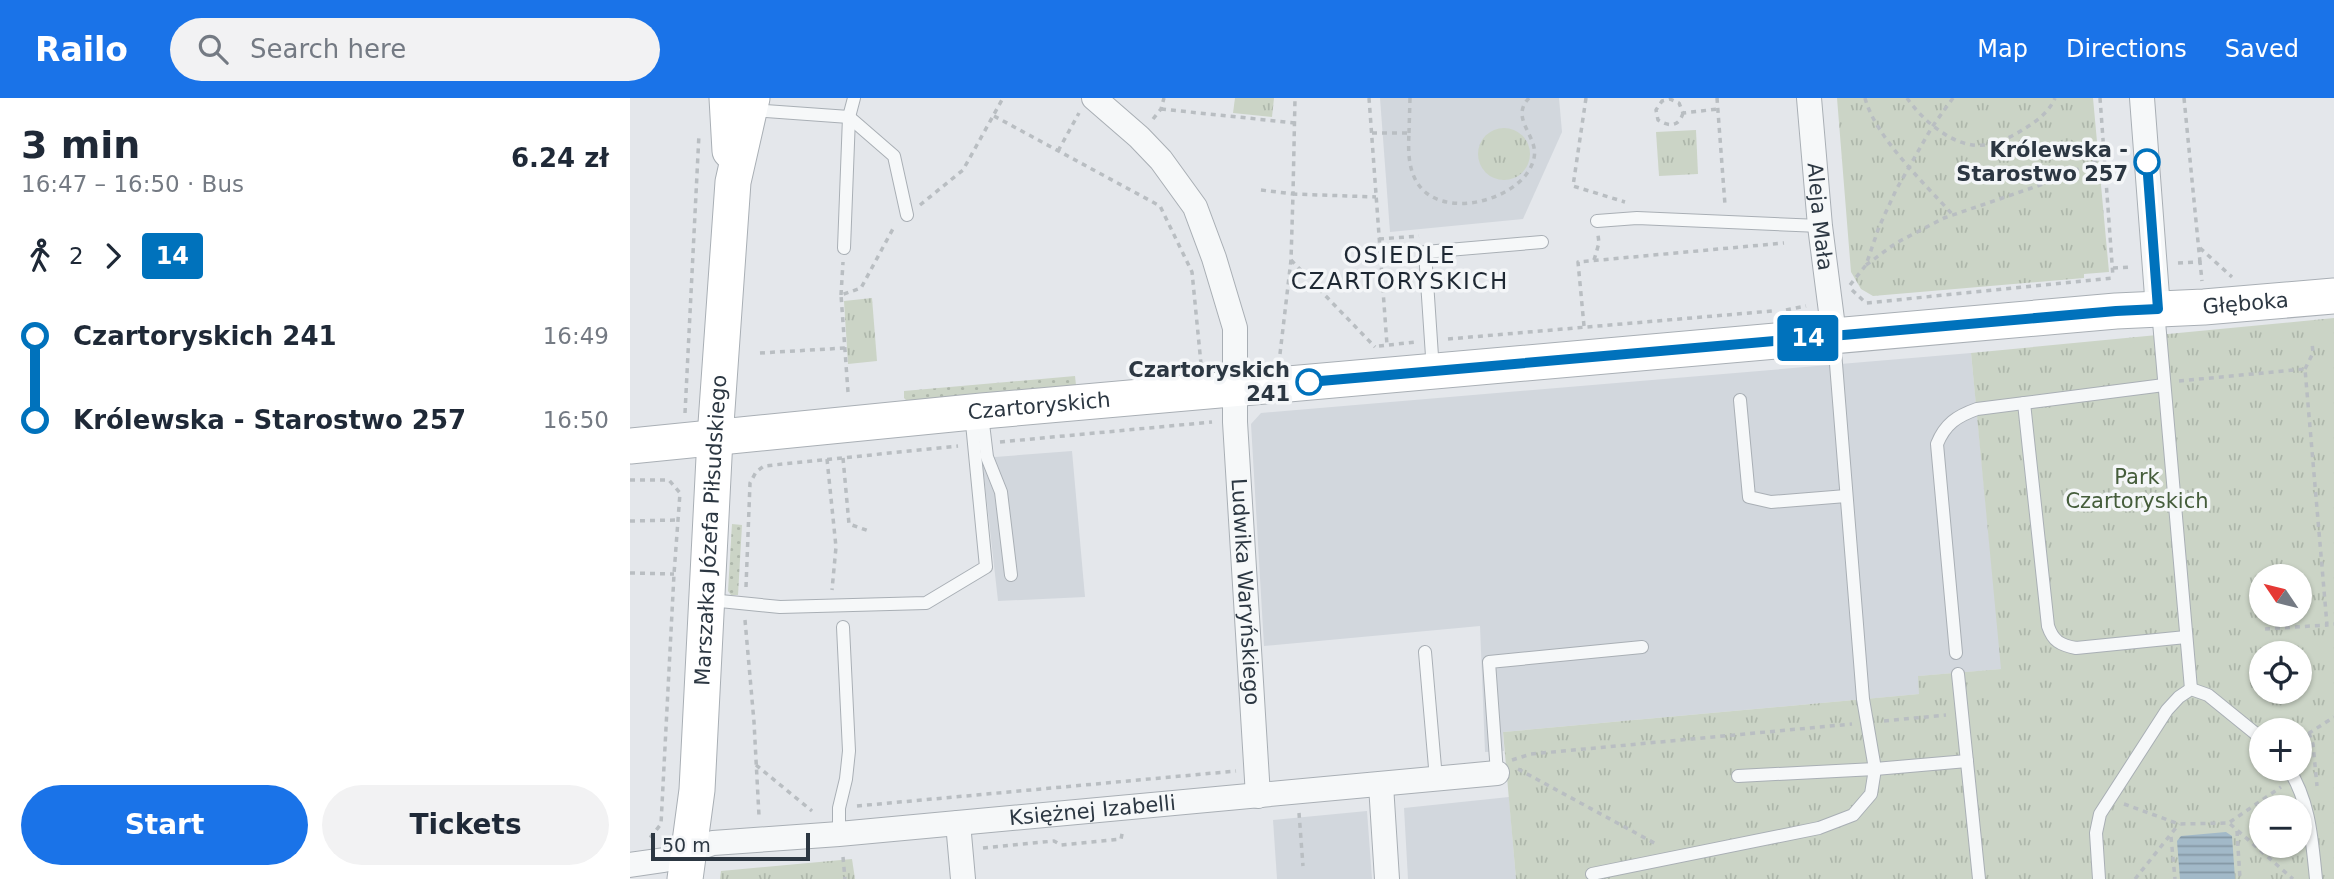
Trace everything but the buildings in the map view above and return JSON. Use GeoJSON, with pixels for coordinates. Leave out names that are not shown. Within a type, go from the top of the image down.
{"type":"FeatureCollection","features":[{"type":"Feature","properties":{"kind":"main road","name":"Marszałka Józefa Piłsudskiego"},"geometry":{"type":"LineString","coordinates":[[687,865],[697,790],[715,438],[733,182],[743,102]]}},
{"type":"Feature","properties":{"kind":"main road","name":"Głęboka"},"geometry":{"type":"LineString","coordinates":[[2159,324],[2334,296]]}},
{"type":"Feature","properties":{"kind":"main road","name":"Czartoryskich"},"geometry":{"type":"LineString","coordinates":[[630,446],[976,411],[1215,400],[1432,356],[1834,335],[2159,324]]}},
{"type":"Feature","properties":{"kind":"street","name":"Aleja Mała"},"geometry":{"type":"LineString","coordinates":[[1809,98],[1810,225],[1834,335]]}},
{"type":"Feature","properties":{"kind":"street"},"geometry":{"type":"LineString","coordinates":[[2143,98],[2159,324]]}},
{"type":"Feature","properties":{"kind":"street","name":"Ludwika Waryńskiego"},"geometry":{"type":"LineString","coordinates":[[1087,104],[1139,137],[1161,160],[1195,207],[1235,328],[1215,400],[1236,436],[1258,796]]}},
{"type":"Feature","properties":{"kind":"street","name":"Księżnej Izabelli"},"geometry":{"type":"LineString","coordinates":[[630,865],[664,860],[687,865],[713,843],[1496,774]]}},
{"type":"Feature","properties":{"kind":"street"},"geometry":{"type":"LineString","coordinates":[[1381,785],[1387,879]]}},
{"type":"Feature","properties":{"kind":"street"},"geometry":{"type":"LineString","coordinates":[[958,823],[963,879]]}},
{"type":"Feature","properties":{"kind":"lane"},"geometry":{"type":"LineString","coordinates":[[844,248],[849,117],[854,98]]}},
{"type":"Feature","properties":{"kind":"lane"},"geometry":{"type":"LineString","coordinates":[[743,102],[849,117],[894,156],[907,215]]}},
{"type":"Feature","properties":{"kind":"lane"},"geometry":{"type":"LineString","coordinates":[[1597,221],[1661,219],[1810,225]]}},
{"type":"Feature","properties":{"kind":"lane"},"geometry":{"type":"LineString","coordinates":[[1432,356],[1424,252],[1542,242]]}},
{"type":"Feature","properties":{"kind":"lane"},"geometry":{"type":"LineString","coordinates":[[2159,324],[2191,689]]}},
{"type":"Feature","properties":{"kind":"lane"},"geometry":{"type":"LineString","coordinates":[[1592,874],[1819,828],[1853,815],[1871,793],[1875,769],[1863,699],[1834,335]]}},
{"type":"Feature","properties":{"kind":"lane"},"geometry":{"type":"LineString","coordinates":[[1956,653],[1937,444],[1943,429],[1958,416],[1977,409],[2164,384]]}},
{"type":"Feature","properties":{"kind":"lane"},"geometry":{"type":"LineString","coordinates":[[1740,400],[1749,497],[1772,502],[1846,496]]}},
{"type":"Feature","properties":{"kind":"lane"},"geometry":{"type":"LineString","coordinates":[[2024,403],[2048,626],[2052,638],[2062,645],[2076,648],[2186,637]]}},
{"type":"Feature","properties":{"kind":"lane"},"geometry":{"type":"LineString","coordinates":[[976,411],[987,457],[1001,492],[1011,575]]}},
{"type":"Feature","properties":{"kind":"lane"},"geometry":{"type":"LineString","coordinates":[[706,600],[780,607],[926,603],[986,568],[976,411]]}},
{"type":"Feature","properties":{"kind":"lane"},"geometry":{"type":"LineString","coordinates":[[839,834],[839,808],[849,751],[843,627]]}},
{"type":"Feature","properties":{"kind":"lane"},"geometry":{"type":"LineString","coordinates":[[1496,774],[1489,662],[1642,647]]}},
{"type":"Feature","properties":{"kind":"lane"},"geometry":{"type":"LineString","coordinates":[[1425,652],[1436,779]]}},
{"type":"Feature","properties":{"kind":"lane"},"geometry":{"type":"LineString","coordinates":[[1958,674],[1979,879]]}},
{"type":"Feature","properties":{"kind":"lane"},"geometry":{"type":"LineString","coordinates":[[2191,689],[2208,695],[2249,728]]}},
{"type":"Feature","properties":{"kind":"lane"},"geometry":{"type":"LineString","coordinates":[[2099,879],[2096,833],[2100,814],[2167,710],[2191,689]]}},
{"type":"Feature","properties":{"kind":"lane"},"geometry":{"type":"LineString","coordinates":[[1738,776],[1967,761]]}},
{"type":"Feature","properties":{"kind":"lane"},"geometry":{"type":"LineString","coordinates":[[2295,781],[2311,825],[2316,879]]}},
{"type":"Feature","properties":{"kind":"path"},"geometry":{"type":"LineString","coordinates":[[841,295],[861,288],[893,227],[964,170],[1003,98]]}},
{"type":"Feature","properties":{"kind":"path"},"geometry":{"type":"LineString","coordinates":[[1164,98],[1161,109],[1294,123]]}},
{"type":"Feature","properties":{"kind":"path"},"geometry":{"type":"LineString","coordinates":[[1280,354],[1291,260],[1295,98]]}},
{"type":"Feature","properties":{"kind":"path"},"geometry":{"type":"LineString","coordinates":[[1369,98],[1387,345]]}},
{"type":"Feature","properties":{"kind":"path"},"geometry":{"type":"LineString","coordinates":[[1410,98],[1408,152],[1410,168],[1417,184],[1425,193],[1442,202],[1460,205],[1482,202],[1510,187],[1529,172],[1535,155],[1533,142],[1522,119],[1522,109],[1529,98]]}},
{"type":"Feature","properties":{"kind":"path"},"geometry":{"type":"LineString","coordinates":[[1586,98],[1573,186],[1650,209],[1661,219]]}},
{"type":"Feature","properties":{"kind":"path"},"geometry":{"type":"LineString","coordinates":[[1717,98],[1727,221]]}},
{"type":"Feature","properties":{"kind":"path"},"geometry":{"type":"LineString","coordinates":[[1865,98],[1877,123],[1909,167],[1952,214]]}},
{"type":"Feature","properties":{"kind":"path"},"geometry":{"type":"LineString","coordinates":[[1908,98],[1916,111],[1933,127],[1958,141],[1982,146],[2012,136],[2037,121],[2055,98]]}},
{"type":"Feature","properties":{"kind":"path"},"geometry":{"type":"LineString","coordinates":[[1866,265],[1879,227],[1909,167],[1952,98]]}},
{"type":"Feature","properties":{"kind":"path"},"geometry":{"type":"LineString","coordinates":[[2100,98],[2113,268]]}},
{"type":"Feature","properties":{"kind":"path"},"geometry":{"type":"LineString","coordinates":[[2184,98],[2202,286]]}},
{"type":"Feature","properties":{"kind":"path"},"geometry":{"type":"LineString","coordinates":[[1670,99],[1679,103],[1683,113],[1675,125],[1666,125],[1658,120],[1656,110],[1662,102],[1670,99]]}},
{"type":"Feature","properties":{"kind":"path"},"geometry":{"type":"LineString","coordinates":[[1058,151],[1087,104]]}},
{"type":"Feature","properties":{"kind":"path"},"geometry":{"type":"LineString","coordinates":[[1683,113],[1718,108]]}},
{"type":"Feature","properties":{"kind":"path"},"geometry":{"type":"LineString","coordinates":[[994,116],[1160,206],[1192,272],[1215,400]]}},
{"type":"Feature","properties":{"kind":"path"},"geometry":{"type":"LineString","coordinates":[[685,416],[700,122]]}},
{"type":"Feature","properties":{"kind":"path"},"geometry":{"type":"LineString","coordinates":[[1372,133],[1409,133]]}},
{"type":"Feature","properties":{"kind":"path"},"geometry":{"type":"LineString","coordinates":[[1848,287],[1866,265],[1896,243],[1952,214],[2055,180],[2104,157]]}},
{"type":"Feature","properties":{"kind":"path"},"geometry":{"type":"LineString","coordinates":[[1261,190],[1376,197]]}},
{"type":"Feature","properties":{"kind":"path"},"geometry":{"type":"LineString","coordinates":[[1584,326],[1578,262],[1802,241],[1810,225]]}},
{"type":"Feature","properties":{"kind":"path"},"geometry":{"type":"LineString","coordinates":[[1379,239],[1422,236],[1424,252]]}},
{"type":"Feature","properties":{"kind":"path"},"geometry":{"type":"LineString","coordinates":[[844,248],[841,295],[848,393]]}},
{"type":"Feature","properties":{"kind":"path"},"geometry":{"type":"LineString","coordinates":[[2200,248],[2239,283]]}},
{"type":"Feature","properties":{"kind":"path"},"geometry":{"type":"LineString","coordinates":[[1291,260],[1375,346]]}},
{"type":"Feature","properties":{"kind":"path"},"geometry":{"type":"LineString","coordinates":[[2171,264],[2200,262]]}},
{"type":"Feature","properties":{"kind":"path"},"geometry":{"type":"LineString","coordinates":[[1847,274],[1848,287],[1866,303],[2113,278]]}},
{"type":"Feature","properties":{"kind":"path"},"geometry":{"type":"LineString","coordinates":[[1362,348],[1387,345],[1432,356],[1584,326],[1789,310],[1806,306],[1807,299]]}},
{"type":"Feature","properties":{"kind":"path"},"geometry":{"type":"LineString","coordinates":[[2312,342],[2313,353],[2305,369],[2327,625]]}},
{"type":"Feature","properties":{"kind":"path"},"geometry":{"type":"LineString","coordinates":[[760,353],[845,348]]}},
{"type":"Feature","properties":{"kind":"path"},"geometry":{"type":"LineString","coordinates":[[2164,384],[2305,369]]}},
{"type":"Feature","properties":{"kind":"path"},"geometry":{"type":"LineString","coordinates":[[843,458],[849,524],[869,531]]}},
{"type":"Feature","properties":{"kind":"path"},"geometry":{"type":"LineString","coordinates":[[827,459],[836,547],[831,605]]}},
{"type":"Feature","properties":{"kind":"path"},"geometry":{"type":"LineString","coordinates":[[630,480],[668,480],[680,493],[662,824],[651,838],[643,839]]}},
{"type":"Feature","properties":{"kind":"path"},"geometry":{"type":"LineString","coordinates":[[749,513],[745,624],[759,816],[752,817]]}},
{"type":"Feature","properties":{"kind":"path"},"geometry":{"type":"LineString","coordinates":[[630,521],[678,519]]}},
{"type":"Feature","properties":{"kind":"path"},"geometry":{"type":"LineString","coordinates":[[630,573],[674,574]]}},
{"type":"Feature","properties":{"kind":"path"},"geometry":{"type":"LineString","coordinates":[[2265,629],[2334,624]]}},
{"type":"Feature","properties":{"kind":"path"},"geometry":{"type":"LineString","coordinates":[[1680,856],[1506,762],[1531,754],[1962,713]]}},
{"type":"Feature","properties":{"kind":"path"},"geometry":{"type":"LineString","coordinates":[[2312,732],[2334,718]]}},
{"type":"Feature","properties":{"kind":"path"},"geometry":{"type":"LineString","coordinates":[[757,765],[812,811]]}},
{"type":"Feature","properties":{"kind":"path"},"geometry":{"type":"LineString","coordinates":[[799,813],[1256,769]]}},
{"type":"Feature","properties":{"kind":"path"},"geometry":{"type":"LineString","coordinates":[[2108,798],[2179,824],[2229,823],[2282,781]]}},
{"type":"Feature","properties":{"kind":"path"},"geometry":{"type":"LineString","coordinates":[[1298,811],[1303,866]]}},
{"type":"Feature","properties":{"kind":"path"},"geometry":{"type":"LineString","coordinates":[[2229,823],[2293,879]]}},
{"type":"Feature","properties":{"kind":"path"},"geometry":{"type":"LineString","coordinates":[[2135,879],[2179,824]]}},
{"type":"Feature","properties":{"kind":"path"},"geometry":{"type":"LineString","coordinates":[[2237,829],[2240,879]]}},
{"type":"Feature","properties":{"kind":"path"},"geometry":{"type":"LineString","coordinates":[[2171,834],[2175,879]]}},
{"type":"Feature","properties":{"kind":"path"},"geometry":{"type":"LineString","coordinates":[[843,860],[845,879]]}},
{"type":"Feature","properties":{"kind":"shaded area"},"geometry":{"type":"Polygon","coordinates":[[[1380,98],[1559,98],[1562,132],[1523,219],[1390,232],[1380,98]]]}},
{"type":"Feature","properties":{"kind":"shaded area"},"geometry":{"type":"Polygon","coordinates":[[[1971,353],[2002,669],[1919,676],[1920,694],[1503,732],[1504,751],[1485,752],[1480,626],[1264,646],[1251,424],[1261,413],[1971,353]]]}},
{"type":"Feature","properties":{"kind":"shaded area"},"geometry":{"type":"Polygon","coordinates":[[[1072,451],[1085,597],[998,601],[982,458],[1072,451]]]}},
{"type":"Feature","properties":{"kind":"shaded area"},"geometry":{"type":"Polygon","coordinates":[[[1509,797],[1516,879],[1408,879],[1404,808],[1509,797]]]}},
{"type":"Feature","properties":{"kind":"shaded area"},"geometry":{"type":"Polygon","coordinates":[[[1367,811],[1372,879],[1277,879],[1273,820],[1367,811]]]}},
{"type":"Feature","properties":{"kind":"green space"},"geometry":{"type":"Polygon","coordinates":[[[1235,98],[1274,98],[1272,117],[1233,113],[1235,98]]]}},
{"type":"Feature","properties":{"kind":"green space"},"geometry":{"type":"Polygon","coordinates":[[[1837,98],[2093,98],[2109,272],[2084,274],[2084,278],[1873,296],[1861,289],[1851,272],[1837,98]]]}},
{"type":"Feature","properties":{"kind":"green space"},"geometry":{"type":"Polygon","coordinates":[[[1504,128],[1514,130],[1522,136],[1528,144],[1528,164],[1522,172],[1514,178],[1504,180],[1494,178],[1486,172],[1480,164],[1478,154],[1480,144],[1486,136],[1494,130],[1504,128]]]}},
{"type":"Feature","properties":{"kind":"green space"},"geometry":{"type":"Polygon","coordinates":[[[1696,130],[1698,174],[1659,176],[1656,132],[1696,130]]]}},
{"type":"Feature","properties":{"kind":"green space"},"geometry":{"type":"Polygon","coordinates":[[[872,298],[877,361],[848,364],[844,301],[872,298]]]}},
{"type":"Feature","properties":{"kind":"green space","name":"Park Czartoryskich"},"geometry":{"type":"Polygon","coordinates":[[[2334,318],[2334,879],[1516,879],[1503,732],[1919,694],[1918,676],[2001,669],[1971,353],[2334,318]]]}},
{"type":"Feature","properties":{"kind":"green space"},"geometry":{"type":"Polygon","coordinates":[[[1075,376],[1076,385],[907,401],[904,398],[904,391],[1075,376]]]}},
{"type":"Feature","properties":{"kind":"green space"},"geometry":{"type":"Polygon","coordinates":[[[732,524],[742,525],[738,595],[731,595],[728,591],[732,524]]]}},
{"type":"Feature","properties":{"kind":"green space"},"geometry":{"type":"Polygon","coordinates":[[[852,859],[855,879],[720,879],[721,871],[852,859]]]}},
{"type":"Feature","properties":{"kind":"water"},"geometry":{"type":"Polygon","coordinates":[[[2226,832],[2232,836],[2235,879],[2180,879],[2177,841],[2181,836],[2226,832]]]}},
{"type":"Feature","properties":{"kind":"bus line","name":"14"},"geometry":{"type":"LineString","coordinates":[[1309,382],[2158,309],[2147,162]]}},
{"type":"Feature","properties":{"kind":"place","name":"Królewska - Starostwo 257"},"geometry":{"type":"Point","coordinates":[2147,162]}},
{"type":"Feature","properties":{"kind":"place","name":"Czartoryskich 241"},"geometry":{"type":"Point","coordinates":[1309,382]}},
{"type":"Feature","properties":{"kind":"district","name":"OSIEDLE CZARTORYSKICH"},"geometry":{"type":"Point","coordinates":[1400,268]}}]}
